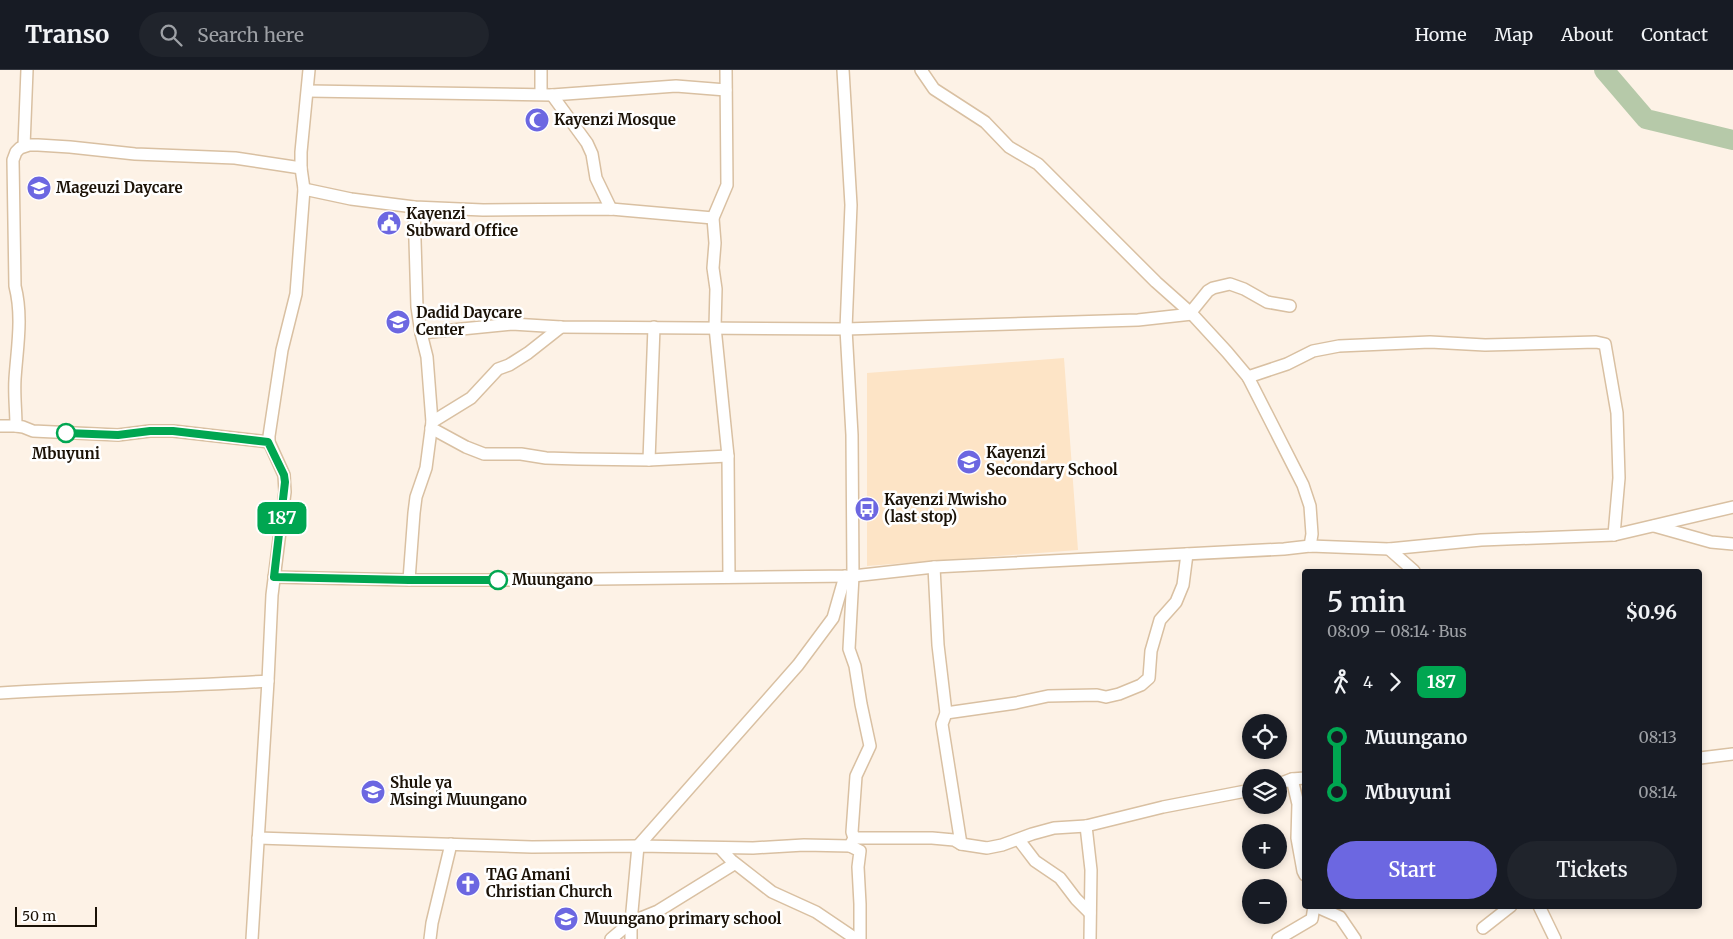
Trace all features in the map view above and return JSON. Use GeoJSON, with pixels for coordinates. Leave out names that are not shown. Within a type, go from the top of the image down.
{"type":"FeatureCollection","features":[{"type":"Feature","properties":{"kind":"street"},"geometry":{"type":"LineString","coordinates":[[24,146],[27,70]]}},
{"type":"Feature","properties":{"kind":"street"},"geometry":{"type":"LineString","coordinates":[[252,939],[272,595],[285,482],[284,475],[268,442],[282,350],[296,294],[304,189],[301,168],[309,70]]}},
{"type":"Feature","properties":{"kind":"street"},"geometry":{"type":"LineString","coordinates":[[541,70],[547,94],[587,143],[592,154],[599,188],[611,209]]}},
{"type":"Feature","properties":{"kind":"street"},"geometry":{"type":"LineString","coordinates":[[726,70],[727,185],[713,218],[715,243],[712,268],[716,289],[715,327],[728,456],[729,577]]}},
{"type":"Feature","properties":{"kind":"street"},"geometry":{"type":"LineString","coordinates":[[843,70],[851,205],[846,329],[852,436],[849,649],[855,666],[870,746],[856,776],[852,832],[852,842],[860,852],[858,867],[860,939]]}},
{"type":"Feature","properties":{"kind":"street"},"geometry":{"type":"LineString","coordinates":[[921,70],[934,89],[985,122],[1009,147],[1038,164],[1156,282],[1192,314],[1248,377],[1303,486],[1310,506],[1312,534],[1310,546]]}},
{"type":"Feature","properties":{"kind":"street"},"geometry":{"type":"LineString","coordinates":[[308,90],[493,95],[547,94],[676,86],[726,90]]}},
{"type":"Feature","properties":{"kind":"street"},"geometry":{"type":"LineString","coordinates":[[16,426],[15,379],[20,320],[15,286],[12,167],[16,152],[24,146],[32,145],[70,146],[135,154],[235,158],[301,168]]}},
{"type":"Feature","properties":{"kind":"street"},"geometry":{"type":"LineString","coordinates":[[304,189],[351,199],[414,207],[482,210],[611,209],[713,218]]}},
{"type":"Feature","properties":{"kind":"street"},"geometry":{"type":"LineString","coordinates":[[409,580],[416,498],[426,468],[432,425],[427,357],[417,307],[414,207]]}},
{"type":"Feature","properties":{"kind":"street"},"geometry":{"type":"LineString","coordinates":[[1192,314],[1190,312],[1213,288],[1230,284],[1244,289],[1267,302],[1290,306]]}},
{"type":"Feature","properties":{"kind":"street"},"geometry":{"type":"LineString","coordinates":[[421,333],[512,324],[561,327],[846,329],[1138,320],[1192,314]]}},
{"type":"Feature","properties":{"kind":"street"},"geometry":{"type":"LineString","coordinates":[[432,425],[471,398],[498,369],[509,365],[528,353],[561,327]]}},
{"type":"Feature","properties":{"kind":"street"},"geometry":{"type":"LineString","coordinates":[[649,460],[654,327]]}},
{"type":"Feature","properties":{"kind":"street"},"geometry":{"type":"LineString","coordinates":[[1248,377],[1287,364],[1313,351],[1339,346],[1430,342],[1485,345],[1596,342],[1605,344],[1617,413],[1620,478],[1614,535]]}},
{"type":"Feature","properties":{"kind":"street"},"geometry":{"type":"LineString","coordinates":[[432,425],[466,447],[484,454],[521,454],[546,458],[649,460],[728,456]]}},
{"type":"Feature","properties":{"kind":"street"},"geometry":{"type":"LineString","coordinates":[[0,426],[23,426],[33,431],[118,435],[150,431],[173,431],[268,442]]}},
{"type":"Feature","properties":{"kind":"street"},"geometry":{"type":"LineString","coordinates":[[274,577],[409,580],[849,576],[934,567],[1310,546],[1389,549],[1481,540],[1614,535],[1733,507]]}},
{"type":"Feature","properties":{"kind":"street"},"geometry":{"type":"LineString","coordinates":[[1652,525],[1711,542],[1733,544]]}},
{"type":"Feature","properties":{"kind":"street"},"geometry":{"type":"LineString","coordinates":[[1389,549],[1412,569]]}},
{"type":"Feature","properties":{"kind":"street"},"geometry":{"type":"LineString","coordinates":[[946,714],[1048,696],[1097,695],[1106,697],[1141,685],[1148,678],[1151,650],[1160,620],[1176,602],[1183,585],[1187,554]]}},
{"type":"Feature","properties":{"kind":"street"},"geometry":{"type":"LineString","coordinates":[[934,567],[938,645],[946,714],[942,724],[961,844]]}},
{"type":"Feature","properties":{"kind":"street"},"geometry":{"type":"LineString","coordinates":[[631,939],[638,846],[798,665],[833,618],[849,576]]}},
{"type":"Feature","properties":{"kind":"street"},"geometry":{"type":"LineString","coordinates":[[0,693],[57,689],[198,686],[268,681]]}},
{"type":"Feature","properties":{"kind":"street"},"geometry":{"type":"LineString","coordinates":[[1702,758],[1733,754]]}},
{"type":"Feature","properties":{"kind":"street"},"geometry":{"type":"LineString","coordinates":[[1287,781],[1302,778]]}},
{"type":"Feature","properties":{"kind":"street"},"geometry":{"type":"LineString","coordinates":[[1292,779],[1298,804],[1297,838],[1302,866]]}},
{"type":"Feature","properties":{"kind":"street"},"geometry":{"type":"LineString","coordinates":[[258,838],[532,847],[638,846],[720,848],[753,848],[932,838],[954,840],[961,844],[986,848],[1019,840],[1054,828],[1086,826],[1163,807],[1242,792]]}},
{"type":"Feature","properties":{"kind":"street"},"geometry":{"type":"LineString","coordinates":[[1086,826],[1091,870],[1090,939]]}},
{"type":"Feature","properties":{"kind":"street"},"geometry":{"type":"LineString","coordinates":[[1019,840],[1035,861],[1060,878],[1090,913]]}},
{"type":"Feature","properties":{"kind":"street"},"geometry":{"type":"LineString","coordinates":[[430,939],[432,923],[451,844]]}},
{"type":"Feature","properties":{"kind":"street"},"geometry":{"type":"LineString","coordinates":[[720,848],[734,864],[772,892],[816,912],[856,939]]}},
{"type":"Feature","properties":{"kind":"street"},"geometry":{"type":"LineString","coordinates":[[611,939],[631,922],[674,903],[734,864]]}},
{"type":"Feature","properties":{"kind":"street"},"geometry":{"type":"LineString","coordinates":[[1278,939],[1312,919],[1314,909]]}},
{"type":"Feature","properties":{"kind":"street"},"geometry":{"type":"LineString","coordinates":[[1320,909],[1340,918],[1355,939]]}},
{"type":"Feature","properties":{"kind":"street"},"geometry":{"type":"LineString","coordinates":[[1483,928],[1507,909]]}},
{"type":"Feature","properties":{"kind":"street"},"geometry":{"type":"LineString","coordinates":[[1540,909],[1555,939]]}},
{"type":"Feature","properties":{"kind":"shaded area","name":"Kayenzi Secondary School"},"geometry":{"type":"Polygon","coordinates":[[[1064,358],[1078,550],[867,566],[867,373],[1064,358]]]}},
{"type":"Feature","properties":{"kind":"waterway"},"geometry":{"type":"LineString","coordinates":[[1604,70],[1646,119],[1733,140]]}},
{"type":"Feature","properties":{"kind":"bus line","name":"187"},"geometry":{"type":"LineString","coordinates":[[66,433],[118,435],[150,431],[173,431],[268,442],[284,475],[285,482],[274,577],[498,580]]}},
{"type":"Feature","properties":{"kind":"place","name":"Kayenzi Mosque"},"geometry":{"type":"Point","coordinates":[537,120]}},
{"type":"Feature","properties":{"kind":"place","name":"Mageuzi Daycare"},"geometry":{"type":"Point","coordinates":[39,188]}},
{"type":"Feature","properties":{"kind":"place","name":"Kayenzi Subward Office"},"geometry":{"type":"Point","coordinates":[389,223]}},
{"type":"Feature","properties":{"kind":"place","name":"Dadid Daycare Center"},"geometry":{"type":"Point","coordinates":[398,322]}},
{"type":"Feature","properties":{"kind":"place","name":"Mbuyuni"},"geometry":{"type":"Point","coordinates":[66,433]}},
{"type":"Feature","properties":{"kind":"place","name":"Kayenzi Secondary School"},"geometry":{"type":"Point","coordinates":[969,462]}},
{"type":"Feature","properties":{"kind":"place","name":"Kayenzi Mwisho (last stop)"},"geometry":{"type":"Point","coordinates":[867,509]}},
{"type":"Feature","properties":{"kind":"place","name":"Muungano"},"geometry":{"type":"Point","coordinates":[498,580]}},
{"type":"Feature","properties":{"kind":"place","name":"Shule ya Msingi Muungano"},"geometry":{"type":"Point","coordinates":[373,792]}},
{"type":"Feature","properties":{"kind":"place","name":"TAG Amani Christian Church"},"geometry":{"type":"Point","coordinates":[468,884]}},
{"type":"Feature","properties":{"kind":"place","name":"Muungano primary school"},"geometry":{"type":"Point","coordinates":[566,919]}}]}
